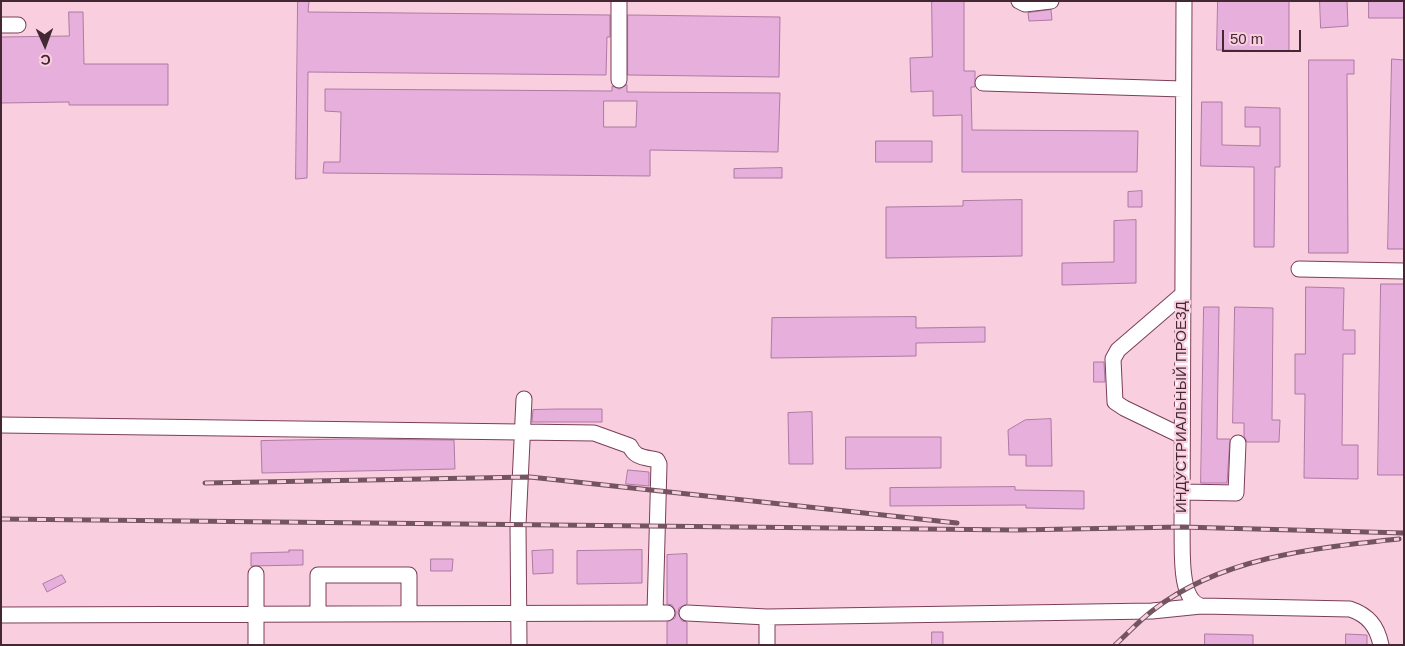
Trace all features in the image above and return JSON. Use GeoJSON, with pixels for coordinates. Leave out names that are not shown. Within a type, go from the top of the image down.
{"type":"FeatureCollection","features":[{"type":"Feature","properties":{"kind":"street"},"geometry":{"type":"LineString","coordinates":[[619,1],[619,80]]}},
{"type":"Feature","properties":{"kind":"street"},"geometry":{"type":"LineString","coordinates":[[1018,1],[1026,4],[1051,1]]}},
{"type":"Feature","properties":{"kind":"street","name":"ИНДУСТРИАЛЬНЫЙ ПРОЕЗД"},"geometry":{"type":"LineString","coordinates":[[1184,1],[1182,492],[1185,589],[1192,601],[1201,606]]}},
{"type":"Feature","properties":{"kind":"street"},"geometry":{"type":"LineString","coordinates":[[1,25],[18,25]]}},
{"type":"Feature","properties":{"kind":"street"},"geometry":{"type":"LineString","coordinates":[[983,83],[1183,89]]}},
{"type":"Feature","properties":{"kind":"street"},"geometry":{"type":"LineString","coordinates":[[1299,269],[1404,271]]}},
{"type":"Feature","properties":{"kind":"street"},"geometry":{"type":"LineString","coordinates":[[1182,294],[1124,345],[1113,359],[1115,402],[1182,436]]}},
{"type":"Feature","properties":{"kind":"street"},"geometry":{"type":"LineString","coordinates":[[518,645],[518,525],[524,399]]}},
{"type":"Feature","properties":{"kind":"street"},"geometry":{"type":"LineString","coordinates":[[1,425],[594,432],[630,446],[633,453],[638,456],[657,460],[661,613],[1,615]]}},
{"type":"Feature","properties":{"kind":"street"},"geometry":{"type":"LineString","coordinates":[[1182,492],[1236,493],[1238,444]]}},
{"type":"Feature","properties":{"kind":"street"},"geometry":{"type":"LineString","coordinates":[[256,574],[256,645]]}},
{"type":"Feature","properties":{"kind":"street"},"geometry":{"type":"LineString","coordinates":[[318,614],[318,575],[409,575],[409,614]]}},
{"type":"Feature","properties":{"kind":"street"},"geometry":{"type":"LineString","coordinates":[[687,613],[767,617],[1152,611],[1201,606],[1350,609],[1370,620],[1377,631],[1380,645]]}},
{"type":"Feature","properties":{"kind":"street"},"geometry":{"type":"LineString","coordinates":[[767,617],[767,645]]}},
{"type":"Feature","properties":{"kind":"building"},"geometry":{"type":"Polygon","coordinates":[[[298,1],[309,1],[308,12],[610,15],[610,37],[607,37],[606,75],[308,72],[307,178],[296,179],[298,1]]]}},
{"type":"Feature","properties":{"kind":"building"},"geometry":{"type":"Polygon","coordinates":[[[932,1],[964,1],[964,71],[975,71],[975,87],[971,87],[972,130],[1138,131],[1137,172],[962,172],[962,115],[933,116],[933,91],[911,92],[910,58],[932,57],[932,1]]]}},
{"type":"Feature","properties":{"kind":"building"},"geometry":{"type":"Polygon","coordinates":[[[1218,1],[1289,1],[1289,51],[1217,50],[1218,1]]]}},
{"type":"Feature","properties":{"kind":"building"},"geometry":{"type":"Polygon","coordinates":[[[1320,1],[1347,1],[1348,26],[1321,28],[1320,1]]]}},
{"type":"Feature","properties":{"kind":"building"},"geometry":{"type":"Polygon","coordinates":[[[1369,1],[1404,1],[1404,18],[1369,18],[1369,1]]]}},
{"type":"Feature","properties":{"kind":"building"},"geometry":{"type":"Polygon","coordinates":[[[1051,10],[1052,20],[1029,21],[1028,13],[1051,10]]]}},
{"type":"Feature","properties":{"kind":"building"},"geometry":{"type":"Polygon","coordinates":[[[69,12],[83,12],[84,64],[168,64],[168,105],[69,105],[69,102],[1,103],[1,37],[69,36],[69,12]]]}},
{"type":"Feature","properties":{"kind":"building"},"geometry":{"type":"Polygon","coordinates":[[[628,15],[780,17],[779,77],[628,75],[628,15]]]}},
{"type":"Feature","properties":{"kind":"building"},"geometry":{"type":"Polygon","coordinates":[[[1392,59],[1404,60],[1404,249],[1388,249],[1392,59]]]}},
{"type":"Feature","properties":{"kind":"building"},"geometry":{"type":"Polygon","coordinates":[[[1309,60],[1354,60],[1354,74],[1347,74],[1348,253],[1309,253],[1309,60]]]}},
{"type":"Feature","properties":{"kind":"building"},"geometry":{"type":"Polygon","coordinates":[[[627,85],[627,92],[780,93],[778,152],[650,150],[650,176],[323,173],[324,162],[340,162],[341,112],[325,111],[325,89],[612,91],[612,86],[619,89],[627,85]],[[604,101],[604,127],[636,127],[637,101],[604,101]]]}},
{"type":"Feature","properties":{"kind":"building"},"geometry":{"type":"Polygon","coordinates":[[[1202,102],[1222,102],[1222,145],[1260,146],[1260,127],[1245,127],[1245,107],[1280,108],[1280,167],[1275,167],[1274,247],[1254,247],[1254,167],[1201,166],[1202,102]]]}},
{"type":"Feature","properties":{"kind":"building"},"geometry":{"type":"Polygon","coordinates":[[[876,141],[932,141],[932,162],[876,162],[876,141]]]}},
{"type":"Feature","properties":{"kind":"building"},"geometry":{"type":"Polygon","coordinates":[[[782,168],[782,178],[734,178],[734,169],[782,168]]]}},
{"type":"Feature","properties":{"kind":"building"},"geometry":{"type":"Polygon","coordinates":[[[1142,191],[1142,207],[1128,207],[1128,192],[1142,191]]]}},
{"type":"Feature","properties":{"kind":"building"},"geometry":{"type":"Polygon","coordinates":[[[1022,200],[1022,256],[886,258],[886,207],[963,206],[963,201],[1022,200]]]}},
{"type":"Feature","properties":{"kind":"building"},"geometry":{"type":"Polygon","coordinates":[[[1136,220],[1136,283],[1062,285],[1062,263],[1114,262],[1114,221],[1136,220]]]}},
{"type":"Feature","properties":{"kind":"building"},"geometry":{"type":"Polygon","coordinates":[[[1381,284],[1404,284],[1404,475],[1378,475],[1381,284]]]}},
{"type":"Feature","properties":{"kind":"building"},"geometry":{"type":"Polygon","coordinates":[[[1306,287],[1344,288],[1343,330],[1355,330],[1355,354],[1343,354],[1342,445],[1358,445],[1358,479],[1304,478],[1305,394],[1295,394],[1295,354],[1305,354],[1306,287]]]}},
{"type":"Feature","properties":{"kind":"building"},"geometry":{"type":"Polygon","coordinates":[[[1204,307],[1219,307],[1217,439],[1230,439],[1227,483],[1201,483],[1204,307]]]}},
{"type":"Feature","properties":{"kind":"building"},"geometry":{"type":"Polygon","coordinates":[[[1235,307],[1273,308],[1272,420],[1280,420],[1279,442],[1247,442],[1244,436],[1244,423],[1233,423],[1235,307]]]}},
{"type":"Feature","properties":{"kind":"building"},"geometry":{"type":"Polygon","coordinates":[[[916,317],[916,328],[985,327],[985,342],[916,343],[916,356],[771,358],[772,318],[916,317]]]}},
{"type":"Feature","properties":{"kind":"building"},"geometry":{"type":"Polygon","coordinates":[[[1094,362],[1104,362],[1105,382],[1094,382],[1094,362]]]}},
{"type":"Feature","properties":{"kind":"building"},"geometry":{"type":"Polygon","coordinates":[[[602,409],[602,422],[532,422],[533,410],[602,409]]]}},
{"type":"Feature","properties":{"kind":"building"},"geometry":{"type":"Polygon","coordinates":[[[812,412],[813,464],[789,464],[788,413],[812,412]]]}},
{"type":"Feature","properties":{"kind":"building"},"geometry":{"type":"Polygon","coordinates":[[[1051,419],[1052,466],[1026,466],[1026,455],[1009,455],[1008,430],[1025,420],[1051,419]]]}},
{"type":"Feature","properties":{"kind":"building"},"geometry":{"type":"Polygon","coordinates":[[[846,437],[941,437],[941,468],[846,469],[846,437]]]}},
{"type":"Feature","properties":{"kind":"building"},"geometry":{"type":"Polygon","coordinates":[[[346,439],[454,440],[455,469],[262,473],[261,441],[346,439]]]}},
{"type":"Feature","properties":{"kind":"building"},"geometry":{"type":"Polygon","coordinates":[[[628,470],[649,472],[649,486],[626,484],[628,470]]]}},
{"type":"Feature","properties":{"kind":"building"},"geometry":{"type":"Polygon","coordinates":[[[1015,487],[1015,490],[1084,491],[1084,509],[1026,508],[1026,505],[890,506],[890,488],[1015,487]]]}},
{"type":"Feature","properties":{"kind":"building"},"geometry":{"type":"Polygon","coordinates":[[[289,550],[303,550],[303,565],[251,566],[251,553],[289,552],[289,550]]]}},
{"type":"Feature","properties":{"kind":"building"},"geometry":{"type":"Polygon","coordinates":[[[553,550],[553,573],[533,574],[532,551],[553,550]]]}},
{"type":"Feature","properties":{"kind":"building"},"geometry":{"type":"Polygon","coordinates":[[[642,550],[642,583],[577,584],[577,551],[642,550]]]}},
{"type":"Feature","properties":{"kind":"building"},"geometry":{"type":"Polygon","coordinates":[[[687,554],[687,604],[679,608],[678,613],[682,621],[687,622],[687,645],[667,645],[667,622],[675,618],[676,612],[672,605],[667,604],[667,555],[687,554]]]}},
{"type":"Feature","properties":{"kind":"building"},"geometry":{"type":"Polygon","coordinates":[[[431,559],[453,559],[452,571],[431,571],[431,559]]]}},
{"type":"Feature","properties":{"kind":"building"},"geometry":{"type":"Polygon","coordinates":[[[62,575],[66,582],[47,592],[43,584],[62,575]]]}},
{"type":"Feature","properties":{"kind":"building"},"geometry":{"type":"Polygon","coordinates":[[[932,632],[943,632],[943,645],[932,645],[932,632]]]}},
{"type":"Feature","properties":{"kind":"building"},"geometry":{"type":"Polygon","coordinates":[[[1205,634],[1253,635],[1253,645],[1205,645],[1205,634]]]}},
{"type":"Feature","properties":{"kind":"building"},"geometry":{"type":"Polygon","coordinates":[[[1346,634],[1367,635],[1367,645],[1346,645],[1346,634]]]}},
{"type":"Feature","properties":{"kind":"railway"},"geometry":{"type":"LineString","coordinates":[[205,483],[530,477],[957,523]]}},
{"type":"Feature","properties":{"kind":"railway"},"geometry":{"type":"LineString","coordinates":[[1,519],[1016,530],[1182,527],[1404,533]]}},
{"type":"Feature","properties":{"kind":"railway"},"geometry":{"type":"LineString","coordinates":[[1115,645],[1152,611],[1179,593],[1208,578],[1238,567],[1302,551],[1399,539]]}}]}
